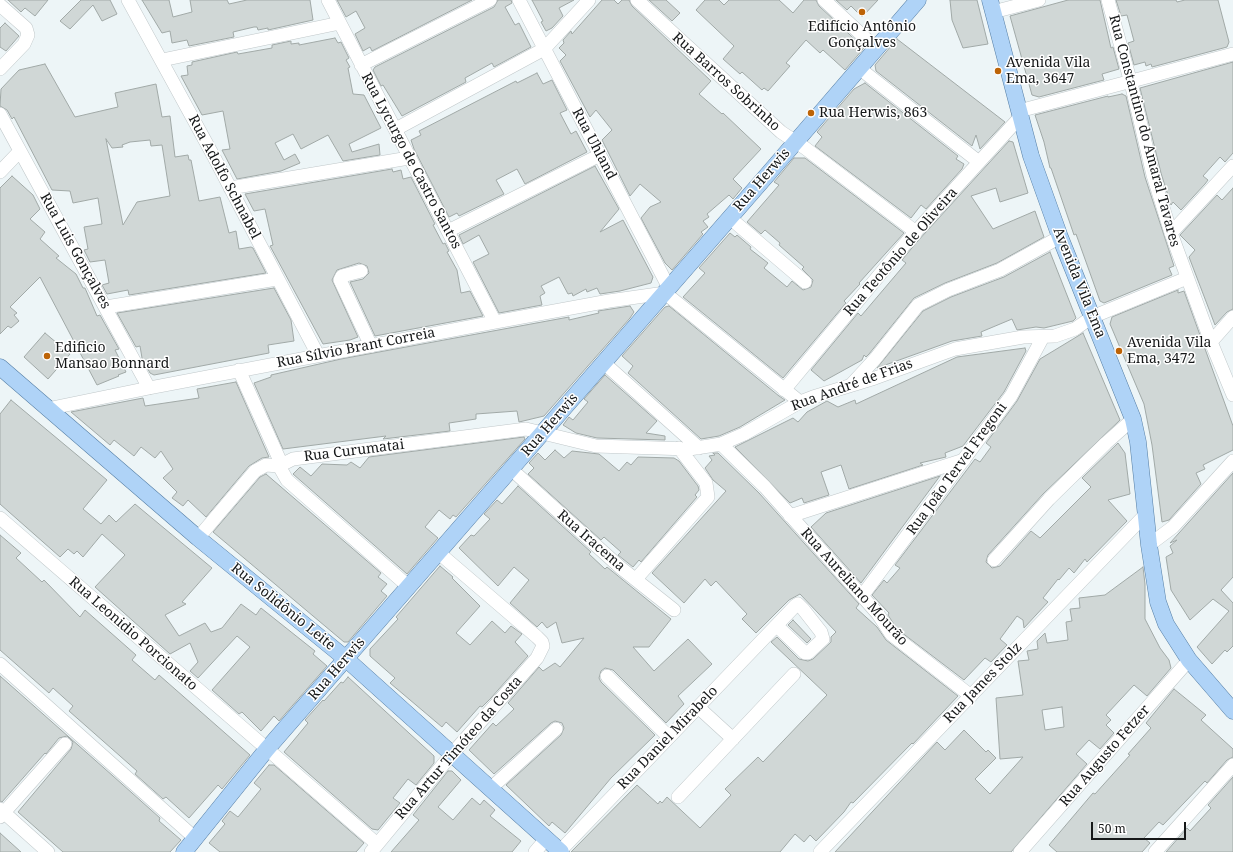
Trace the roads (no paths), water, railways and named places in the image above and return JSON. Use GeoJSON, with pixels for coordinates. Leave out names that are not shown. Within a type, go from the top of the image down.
{"type":"FeatureCollection","features":[{"type":"Feature","properties":{"kind":"main road","name":"Rua Herwis"},"geometry":{"type":"LineString","coordinates":[[184,852],[267,749],[345,658],[409,587],[918,0]]}},
{"type":"Feature","properties":{"kind":"main road","name":"Avenida Vila Ema"},"geometry":{"type":"LineString","coordinates":[[992,6],[1032,156],[1060,237],[1133,419],[1138,442],[1149,546],[1158,602],[1166,624],[1189,660],[1233,711]]}},
{"type":"Feature","properties":{"kind":"main road","name":"Rua Solidônio Leite"},"geometry":{"type":"LineString","coordinates":[[0,367],[198,538],[345,658],[560,852]]}},
{"type":"Feature","properties":{"kind":"street","name":"Rua Adolfo Schnabel"},"geometry":{"type":"LineString","coordinates":[[128,0],[162,60],[318,355]]}},
{"type":"Feature","properties":{"kind":"street","name":"Rua Lycurgo de Castro Santos"},"geometry":{"type":"LineString","coordinates":[[328,0],[360,65],[396,129],[409,158],[495,322]]}},
{"type":"Feature","properties":{"kind":"street"},"geometry":{"type":"LineString","coordinates":[[360,65],[490,0]]}},
{"type":"Feature","properties":{"kind":"street","name":"Rua Uhland"},"geometry":{"type":"LineString","coordinates":[[519,0],[600,155],[667,290]]}},
{"type":"Feature","properties":{"kind":"street"},"geometry":{"type":"LineString","coordinates":[[396,129],[544,49],[588,0]]}},
{"type":"Feature","properties":{"kind":"street","name":"Rua Barros Sobrinho"},"geometry":{"type":"LineString","coordinates":[[637,0],[781,132],[916,232]]}},
{"type":"Feature","properties":{"kind":"street"},"geometry":{"type":"LineString","coordinates":[[824,0],[876,48]]}},
{"type":"Feature","properties":{"kind":"street"},"geometry":{"type":"LineString","coordinates":[[992,6],[1039,0]]}},
{"type":"Feature","properties":{"kind":"street","name":"Rua Constantino do Amaral Tavares"},"geometry":{"type":"LineString","coordinates":[[1108,0],[1131,83],[1153,175],[1171,233],[1210,342],[1233,395]]}},
{"type":"Feature","properties":{"kind":"street"},"geometry":{"type":"LineString","coordinates":[[0,5],[26,28],[28,35],[24,44],[0,69]]}},
{"type":"Feature","properties":{"kind":"street"},"geometry":{"type":"LineString","coordinates":[[162,60],[340,23]]}},
{"type":"Feature","properties":{"kind":"street"},"geometry":{"type":"LineString","coordinates":[[1020,113],[1233,54]]}},
{"type":"Feature","properties":{"kind":"street"},"geometry":{"type":"LineString","coordinates":[[859,68],[979,162]]}},
{"type":"Feature","properties":{"kind":"street","name":"Rua Teotônio de Oliveira"},"geometry":{"type":"LineString","coordinates":[[784,390],[916,232],[979,162],[1020,113]]}},
{"type":"Feature","properties":{"kind":"street","name":"Rua Luis Gonçalves"},"geometry":{"type":"LineString","coordinates":[[0,114],[149,388]]}},
{"type":"Feature","properties":{"kind":"street"},"geometry":{"type":"LineString","coordinates":[[0,172],[20,151]]}},
{"type":"Feature","properties":{"kind":"street"},"geometry":{"type":"LineString","coordinates":[[448,231],[600,155]]}},
{"type":"Feature","properties":{"kind":"street"},"geometry":{"type":"LineString","coordinates":[[230,188],[409,158]]}},
{"type":"Feature","properties":{"kind":"street"},"geometry":{"type":"LineString","coordinates":[[1171,233],[1233,166]]}},
{"type":"Feature","properties":{"kind":"street"},"geometry":{"type":"LineString","coordinates":[[730,218],[805,282]]}},
{"type":"Feature","properties":{"kind":"street"},"geometry":{"type":"LineString","coordinates":[[851,385],[918,305],[948,290],[1000,270],[1060,237]]}},
{"type":"Feature","properties":{"kind":"street"},"geometry":{"type":"LineString","coordinates":[[362,271],[342,276],[340,280],[371,346]]}},
{"type":"Feature","properties":{"kind":"street","name":"Rua André de Frias"},"geometry":{"type":"LineString","coordinates":[[542,434],[596,446],[699,448],[720,444],[744,434],[800,402],[875,378],[955,349],[1023,337],[1043,338],[1055,336],[1075,329],[1092,317],[1187,278]]}},
{"type":"Feature","properties":{"kind":"street"},"geometry":{"type":"LineString","coordinates":[[106,307],[278,279]]}},
{"type":"Feature","properties":{"kind":"street"},"geometry":{"type":"LineString","coordinates":[[667,290],[800,402]]}},
{"type":"Feature","properties":{"kind":"street","name":"Rua Sílvio Brant Correia"},"geometry":{"type":"LineString","coordinates":[[47,409],[318,355],[667,290]]}},
{"type":"Feature","properties":{"kind":"street"},"geometry":{"type":"LineString","coordinates":[[1210,342],[1233,317]]}},
{"type":"Feature","properties":{"kind":"street","name":"Rua João Tervel Fregoni"},"geometry":{"type":"LineString","coordinates":[[862,596],[1018,385],[1043,338]]}},
{"type":"Feature","properties":{"kind":"street"},"geometry":{"type":"LineString","coordinates":[[604,363],[699,448]]}},
{"type":"Feature","properties":{"kind":"street"},"geometry":{"type":"LineString","coordinates":[[240,370],[287,480],[409,587]]}},
{"type":"Feature","properties":{"kind":"street"},"geometry":{"type":"LineString","coordinates":[[994,560],[1049,499],[1106,442],[1133,419]]}},
{"type":"Feature","properties":{"kind":"street","name":"Rua Curumatai"},"geometry":{"type":"LineString","coordinates":[[198,538],[255,471],[266,465],[280,465],[293,459],[526,429],[542,434]]}},
{"type":"Feature","properties":{"kind":"street","name":"Rua Aureliano Mourão"},"geometry":{"type":"LineString","coordinates":[[720,444],[761,483],[862,596],[899,641],[971,696]]}},
{"type":"Feature","properties":{"kind":"street"},"geometry":{"type":"LineString","coordinates":[[636,579],[708,497],[706,483],[679,448]]}},
{"type":"Feature","properties":{"kind":"street"},"geometry":{"type":"LineString","coordinates":[[790,516],[964,460]]}},
{"type":"Feature","properties":{"kind":"street"},"geometry":{"type":"LineString","coordinates":[[1149,546],[1173,526],[1233,461]]}},
{"type":"Feature","properties":{"kind":"street","name":"Rua Iracema"},"geometry":{"type":"LineString","coordinates":[[511,469],[621,568],[674,610]]}},
{"type":"Feature","properties":{"kind":"street","name":"Rua James Stolz"},"geometry":{"type":"LineString","coordinates":[[820,852],[1146,514]]}},
{"type":"Feature","properties":{"kind":"street","name":"Rua Leonidio Porcionato"},"geometry":{"type":"LineString","coordinates":[[0,518],[267,749],[374,848]]}},
{"type":"Feature","properties":{"kind":"street","name":"Rua Artur Timóteo da Costa"},"geometry":{"type":"LineString","coordinates":[[374,848],[451,755],[542,650],[542,642],[438,553]]}},
{"type":"Feature","properties":{"kind":"street","name":"Rua Daniel Mirabelo"},"geometry":{"type":"LineString","coordinates":[[560,852],[698,706],[777,626]]}},
{"type":"Feature","properties":{"kind":"street","name":"Rua Augusto Fetzer"},"geometry":{"type":"LineString","coordinates":[[1020,852],[1189,660]]}},
{"type":"Feature","properties":{"kind":"street"},"geometry":{"type":"LineString","coordinates":[[0,664],[196,839]]}},
{"type":"Feature","properties":{"kind":"street"},"geometry":{"type":"LineString","coordinates":[[678,797],[794,674]]}},
{"type":"Feature","properties":{"kind":"street"},"geometry":{"type":"LineString","coordinates":[[607,676],[669,737]]}},
{"type":"Feature","properties":{"kind":"street"},"geometry":{"type":"LineString","coordinates":[[698,706],[733,739]]}},
{"type":"Feature","properties":{"kind":"street"},"geometry":{"type":"LineString","coordinates":[[490,789],[556,729]]}},
{"type":"Feature","properties":{"kind":"street"},"geometry":{"type":"LineString","coordinates":[[48,852],[1,812],[65,744]]}},
{"type":"Feature","properties":{"kind":"street"},"geometry":{"type":"LineString","coordinates":[[1155,852],[1233,765]]}},
{"type":"Feature","properties":{"kind":"street"},"geometry":{"type":"LineString","coordinates":[[535,852],[546,839]]}},
{"type":"Feature","properties":{"kind":"place","name":"Edifício Antônio Gonçalves"},"geometry":{"type":"Point","coordinates":[862,12]}},
{"type":"Feature","properties":{"kind":"place","name":"Avenida Vila Ema, 3647"},"geometry":{"type":"Point","coordinates":[998,71]}},
{"type":"Feature","properties":{"kind":"place","name":"Rua Herwis, 863"},"geometry":{"type":"Point","coordinates":[811,113]}},
{"type":"Feature","properties":{"kind":"place","name":"Avenida Vila Ema, 3472"},"geometry":{"type":"Point","coordinates":[1119,351]}},
{"type":"Feature","properties":{"kind":"place","name":"Edificio Mansao Bonnard"},"geometry":{"type":"Point","coordinates":[47,356]}}]}
